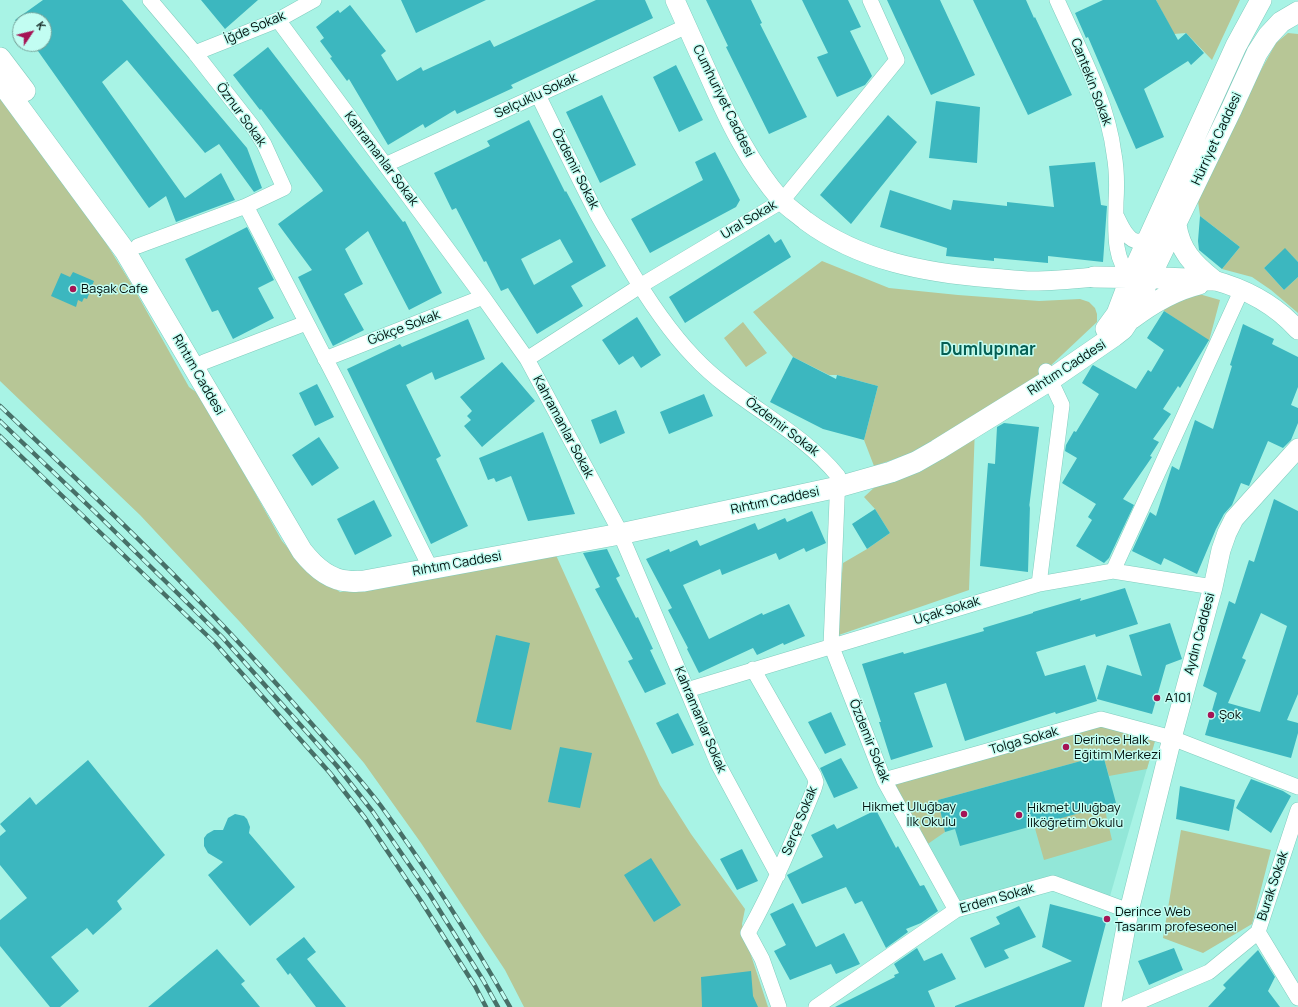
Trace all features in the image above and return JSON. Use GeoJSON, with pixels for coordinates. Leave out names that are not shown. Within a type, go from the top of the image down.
{"type":"FeatureCollection","features":[{"type":"Feature","properties":{"kind":"main road","name":"Hürriyet Caddesi"},"geometry":{"type":"LineString","coordinates":[[1134,272],[1236,46],[1261,0]]}},
{"type":"Feature","properties":{"kind":"main road","name":"Hürriyet Caddesi"},"geometry":{"type":"LineString","coordinates":[[1134,272],[1176,225],[1257,53],[1268,36],[1281,22],[1298,12]]}},
{"type":"Feature","properties":{"kind":"main road","name":"Rıhtım Caddesi"},"geometry":{"type":"LineString","coordinates":[[0,58],[100,192],[138,246],[298,523],[323,556],[338,568],[350,573],[363,573],[427,560],[619,530]]}},
{"type":"Feature","properties":{"kind":"main road","name":"Rıhtım Caddesi"},"geometry":{"type":"LineString","coordinates":[[0,81],[125,251],[302,551],[312,563],[324,573],[347,582],[364,581],[619,530],[747,498],[838,482],[907,455],[928,445],[1048,375],[1118,321],[1163,297],[1213,280]]}},
{"type":"Feature","properties":{"kind":"main road"},"geometry":{"type":"LineString","coordinates":[[1176,225],[1178,237],[1186,254],[1200,270],[1213,280]]}},
{"type":"Feature","properties":{"kind":"main road"},"geometry":{"type":"LineString","coordinates":[[1094,277],[1134,272],[1213,280]]}},
{"type":"Feature","properties":{"kind":"main road"},"geometry":{"type":"LineString","coordinates":[[1118,321],[1134,272]]}},
{"type":"Feature","properties":{"kind":"main road"},"geometry":{"type":"LineString","coordinates":[[1094,277],[1105,286],[1110,293],[1114,301],[1118,321]]}},
{"type":"Feature","properties":{"kind":"street","name":"Öznur Sokak"},"geometry":{"type":"LineString","coordinates":[[138,246],[246,206],[284,188],[264,144],[253,127],[195,53],[150,0]]}},
{"type":"Feature","properties":{"kind":"street","name":"İğde Sokak"},"geometry":{"type":"LineString","coordinates":[[195,53],[278,20],[314,0]]}},
{"type":"Feature","properties":{"kind":"street","name":"Cumhuriyet Caddesi"},"geometry":{"type":"LineString","coordinates":[[675,0],[741,144],[759,172],[782,200],[820,231],[866,254],[898,264],[969,276],[1033,281],[1094,277]]}},
{"type":"Feature","properties":{"kind":"street","name":"Ural Sokak"},"geometry":{"type":"LineString","coordinates":[[527,359],[640,286],[782,200],[897,60],[870,0]]}},
{"type":"Feature","properties":{"kind":"street","name":"Cantekin Sokak"},"geometry":{"type":"LineString","coordinates":[[1057,0],[1089,72],[1109,127],[1117,175],[1117,246],[1134,272]]}},
{"type":"Feature","properties":{"kind":"street","name":"Kahramanlar Sokak"},"geometry":{"type":"LineString","coordinates":[[278,20],[484,297],[527,359],[619,530],[718,764],[778,875]]}},
{"type":"Feature","properties":{"kind":"street","name":"Selçuklu Sokak"},"geometry":{"type":"LineString","coordinates":[[385,165],[538,96],[687,26]]}},
{"type":"Feature","properties":{"kind":"street","name":"Özdemir Sokak"},"geometry":{"type":"LineString","coordinates":[[538,96],[597,213],[640,286],[676,337],[694,358],[744,399],[822,458],[838,482],[831,646],[884,780],[956,910]]}},
{"type":"Feature","properties":{"kind":"street"},"geometry":{"type":"LineString","coordinates":[[246,206],[427,560]]}},
{"type":"Feature","properties":{"kind":"street"},"geometry":{"type":"LineString","coordinates":[[1116,215],[1130,238],[1140,242],[1149,238]]}},
{"type":"Feature","properties":{"kind":"street"},"geometry":{"type":"LineString","coordinates":[[1213,280],[1256,295],[1274,308],[1298,330]]}},
{"type":"Feature","properties":{"kind":"street"},"geometry":{"type":"LineString","coordinates":[[1113,571],[1242,289]]}},
{"type":"Feature","properties":{"kind":"street","name":"Gökçe Sokak"},"geometry":{"type":"LineString","coordinates":[[325,359],[484,297]]}},
{"type":"Feature","properties":{"kind":"street"},"geometry":{"type":"LineString","coordinates":[[204,362],[306,323]]}},
{"type":"Feature","properties":{"kind":"street"},"geometry":{"type":"LineString","coordinates":[[1039,584],[1062,405],[1048,375]]}},
{"type":"Feature","properties":{"kind":"street","name":"Aydın Caddesi"},"geometry":{"type":"LineString","coordinates":[[1111,1007],[1129,911],[1172,738],[1213,587],[1221,550],[1234,518],[1298,448]]}},
{"type":"Feature","properties":{"kind":"street","name":"Uçak Sokak"},"geometry":{"type":"LineString","coordinates":[[687,690],[1039,584],[1113,571],[1213,587]]}},
{"type":"Feature","properties":{"kind":"street","name":"Serçe Sokak"},"geometry":{"type":"LineString","coordinates":[[753,669],[816,782],[778,875],[748,932],[762,959],[779,1007]]}},
{"type":"Feature","properties":{"kind":"street","name":"Tolga Sokak"},"geometry":{"type":"LineString","coordinates":[[884,780],[1101,719],[1172,738],[1298,787]]}},
{"type":"Feature","properties":{"kind":"street","name":"Burak Sokak"},"geometry":{"type":"LineString","coordinates":[[1127,1007],[1209,972],[1258,932],[1298,810]]}},
{"type":"Feature","properties":{"kind":"street","name":"Erdem Sokak"},"geometry":{"type":"LineString","coordinates":[[816,1007],[956,910],[1052,883],[1129,911]]}},
{"type":"Feature","properties":{"kind":"street"},"geometry":{"type":"LineString","coordinates":[[1258,932],[1298,998]]}},
{"type":"Feature","properties":{"kind":"shaded area"},"geometry":{"type":"Polygon","coordinates":[[[1156,0],[1240,0],[1212,60],[1186,33],[1174,34],[1156,0]]]}},
{"type":"Feature","properties":{"kind":"shaded area"},"geometry":{"type":"Polygon","coordinates":[[[1288,33],[1298,34],[1298,262],[1285,249],[1264,268],[1284,290],[1298,277],[1298,313],[1271,290],[1252,277],[1222,269],[1240,247],[1200,216],[1198,201],[1260,72],[1276,43],[1288,33]]]}},
{"type":"Feature","properties":{"kind":"shaded area"},"geometry":{"type":"Polygon","coordinates":[[[0,95],[90,217],[132,285],[189,387],[200,395],[282,541],[304,567],[340,592],[555,553],[660,785],[691,834],[745,909],[742,924],[745,937],[768,1007],[524,1007],[505,970],[421,843],[364,763],[240,622],[140,515],[0,381],[0,95]]]}},
{"type":"Feature","properties":{"kind":"shaded area"},"geometry":{"type":"Polygon","coordinates":[[[822,261],[889,288],[1039,301],[1080,299],[1089,302],[1095,308],[1097,322],[1046,370],[970,420],[907,455],[874,466],[864,440],[878,386],[837,375],[829,375],[793,357],[753,312],[822,261]]]}},
{"type":"Feature","properties":{"kind":"shaded area"},"geometry":{"type":"Polygon","coordinates":[[[1199,294],[1220,300],[1209,341],[1164,311],[1165,303],[1199,294]]]}},
{"type":"Feature","properties":{"kind":"shaded area"},"geometry":{"type":"Polygon","coordinates":[[[743,322],[767,353],[746,367],[724,338],[743,322]]]}},
{"type":"Feature","properties":{"kind":"shaded area"},"geometry":{"type":"Polygon","coordinates":[[[975,427],[969,590],[836,636],[843,563],[890,533],[875,509],[864,497],[891,472],[975,427]]]}},
{"type":"Feature","properties":{"kind":"shaded area"},"geometry":{"type":"Polygon","coordinates":[[[1101,719],[1157,734],[1147,769],[1109,776],[1103,755],[938,800],[945,832],[922,848],[884,780],[1101,719]]]}},
{"type":"Feature","properties":{"kind":"shaded area","name":"Hikmet Uluğbay İlköğretim Okulu"},"geometry":{"type":"Polygon","coordinates":[[[1157,734],[1108,903],[1053,883],[956,910],[884,780],[1157,734]]]}},
{"type":"Feature","properties":{"kind":"shaded area"},"geometry":{"type":"Polygon","coordinates":[[[1104,806],[1112,840],[1044,860],[1034,825],[1104,806]]]}},
{"type":"Feature","properties":{"kind":"shaded area"},"geometry":{"type":"Polygon","coordinates":[[[1181,830],[1271,850],[1252,924],[1203,953],[1163,938],[1181,830]]]}},
{"type":"Feature","properties":{"kind":"building"},"geometry":{"type":"Polygon","coordinates":[[[43,0],[122,0],[247,148],[262,188],[254,192],[219,144],[205,153],[127,60],[102,82],[185,198],[221,173],[235,200],[176,222],[166,196],[149,208],[39,52],[52,52],[52,12],[26,12],[43,0]]]}},
{"type":"Feature","properties":{"kind":"building"},"geometry":{"type":"Polygon","coordinates":[[[201,0],[258,0],[225,29],[201,0]]]}},
{"type":"Feature","properties":{"kind":"building"},"geometry":{"type":"Polygon","coordinates":[[[401,0],[486,0],[416,33],[401,0]]]}},
{"type":"Feature","properties":{"kind":"building"},"geometry":{"type":"Polygon","coordinates":[[[596,0],[645,0],[653,18],[511,85],[513,88],[457,114],[455,110],[425,128],[423,124],[388,145],[349,79],[347,81],[330,58],[332,57],[320,41],[324,38],[316,27],[338,10],[340,13],[350,5],[386,51],[381,55],[397,81],[421,67],[423,71],[490,40],[494,47],[596,0]]]}},
{"type":"Feature","properties":{"kind":"building"},"geometry":{"type":"Polygon","coordinates":[[[706,0],[751,0],[762,23],[760,24],[807,117],[769,134],[726,47],[728,46],[706,0]]]}},
{"type":"Feature","properties":{"kind":"building"},"geometry":{"type":"Polygon","coordinates":[[[802,0],[848,0],[861,27],[850,31],[872,76],[865,85],[837,97],[817,57],[828,53],[802,0]]]}},
{"type":"Feature","properties":{"kind":"building"},"geometry":{"type":"Polygon","coordinates":[[[887,0],[940,0],[975,75],[931,95],[887,0]]]}},
{"type":"Feature","properties":{"kind":"building"},"geometry":{"type":"Polygon","coordinates":[[[973,0],[1026,0],[1072,95],[1028,115],[973,0]]]}},
{"type":"Feature","properties":{"kind":"building"},"geometry":{"type":"Polygon","coordinates":[[[1103,0],[1156,0],[1178,40],[1186,33],[1204,53],[1191,65],[1188,61],[1144,89],[1164,137],[1136,149],[1088,37],[1086,38],[1075,13],[1103,0]]]}},
{"type":"Feature","properties":{"kind":"building"},"geometry":{"type":"Polygon","coordinates":[[[268,47],[403,222],[405,221],[442,293],[409,310],[368,231],[345,249],[363,284],[344,294],[364,330],[333,346],[298,277],[312,270],[278,224],[323,191],[261,109],[260,110],[233,75],[268,47]]]}},
{"type":"Feature","properties":{"kind":"building"},"geometry":{"type":"Polygon","coordinates":[[[676,65],[703,120],[679,132],[653,77],[676,65]]]}},
{"type":"Feature","properties":{"kind":"building"},"geometry":{"type":"Polygon","coordinates":[[[602,95],[636,165],[600,183],[566,112],[602,95]]]}},
{"type":"Feature","properties":{"kind":"building"},"geometry":{"type":"Polygon","coordinates":[[[936,101],[980,107],[977,163],[929,158],[936,101]]]}},
{"type":"Feature","properties":{"kind":"building"},"geometry":{"type":"Polygon","coordinates":[[[888,115],[917,142],[851,224],[820,195],[888,115]]]}},
{"type":"Feature","properties":{"kind":"building"},"geometry":{"type":"Polygon","coordinates":[[[529,120],[565,192],[566,191],[606,266],[571,286],[583,306],[537,334],[508,288],[501,291],[456,208],[452,210],[434,173],[490,146],[487,141],[529,120]],[[560,239],[521,259],[534,285],[573,262],[560,239]]]}},
{"type":"Feature","properties":{"kind":"building"},"geometry":{"type":"Polygon","coordinates":[[[715,152],[740,200],[736,207],[650,253],[631,219],[703,180],[695,162],[715,152]]]}},
{"type":"Feature","properties":{"kind":"building"},"geometry":{"type":"Polygon","coordinates":[[[1095,162],[1101,205],[1107,206],[1103,262],[1048,256],[1048,263],[994,258],[994,261],[946,256],[947,248],[880,227],[890,190],[951,210],[953,200],[1007,206],[1007,202],[1054,207],[1049,166],[1095,162]]]}},
{"type":"Feature","properties":{"kind":"building"},"geometry":{"type":"Polygon","coordinates":[[[1200,216],[1240,247],[1222,269],[1199,250],[1198,241],[1200,216]]]}},
{"type":"Feature","properties":{"kind":"building"},"geometry":{"type":"Polygon","coordinates":[[[247,227],[274,280],[258,288],[274,318],[233,339],[218,310],[212,312],[185,259],[247,227]]]}},
{"type":"Feature","properties":{"kind":"building"},"geometry":{"type":"Polygon","coordinates":[[[769,234],[775,243],[781,239],[791,257],[685,323],[669,297],[769,234]]]}},
{"type":"Feature","properties":{"kind":"building"},"geometry":{"type":"Polygon","coordinates":[[[1285,248],[1298,262],[1298,277],[1284,290],[1264,268],[1285,248]]]}},
{"type":"Feature","properties":{"kind":"building","name":"Başak Cafe"},"geometry":{"type":"Polygon","coordinates":[[[73,272],[94,281],[87,299],[84,298],[82,302],[78,300],[76,307],[51,296],[61,273],[70,277],[73,272]]]}},
{"type":"Feature","properties":{"kind":"building"},"geometry":{"type":"Polygon","coordinates":[[[1164,311],[1209,340],[1180,388],[1178,386],[1163,409],[1171,414],[1153,439],[1159,442],[1150,456],[1152,457],[1123,499],[1134,505],[1109,558],[1104,563],[1076,546],[1092,520],[1088,517],[1096,504],[1062,483],[1077,458],[1065,451],[1066,445],[1074,431],[1076,432],[1099,394],[1082,383],[1092,366],[1093,365],[1136,389],[1148,370],[1151,372],[1164,350],[1147,338],[1164,311]]]}},
{"type":"Feature","properties":{"kind":"building"},"geometry":{"type":"Polygon","coordinates":[[[637,317],[661,355],[641,368],[633,356],[619,365],[602,340],[637,317]]]}},
{"type":"Feature","properties":{"kind":"building"},"geometry":{"type":"Polygon","coordinates":[[[468,319],[485,359],[435,380],[432,372],[406,385],[441,456],[436,459],[468,526],[431,544],[347,369],[400,344],[402,347],[468,319]]]}},
{"type":"Feature","properties":{"kind":"building"},"geometry":{"type":"Polygon","coordinates":[[[1243,324],[1274,339],[1272,344],[1298,357],[1298,387],[1291,405],[1298,408],[1298,423],[1291,440],[1283,448],[1268,441],[1249,486],[1241,483],[1232,505],[1224,514],[1197,574],[1164,558],[1161,565],[1132,551],[1150,512],[1156,516],[1172,466],[1179,470],[1195,420],[1213,429],[1232,366],[1230,365],[1243,324]]]}},
{"type":"Feature","properties":{"kind":"building"},"geometry":{"type":"Polygon","coordinates":[[[793,357],[836,379],[837,375],[878,386],[864,440],[823,429],[770,402],[793,357]]]}},
{"type":"Feature","properties":{"kind":"building"},"geometry":{"type":"Polygon","coordinates":[[[502,362],[535,401],[482,447],[464,426],[471,420],[467,416],[472,411],[460,397],[502,362]]]}},
{"type":"Feature","properties":{"kind":"building"},"geometry":{"type":"Polygon","coordinates":[[[317,384],[334,417],[315,426],[299,393],[317,384]]]}},
{"type":"Feature","properties":{"kind":"building"},"geometry":{"type":"Polygon","coordinates":[[[704,394],[713,416],[669,434],[660,412],[704,394]]]}},
{"type":"Feature","properties":{"kind":"building"},"geometry":{"type":"Polygon","coordinates":[[[616,410],[625,433],[600,444],[591,420],[616,410]]]}},
{"type":"Feature","properties":{"kind":"building"},"geometry":{"type":"Polygon","coordinates":[[[1004,423],[1039,427],[1029,508],[1030,505],[1028,572],[980,566],[988,463],[995,464],[997,427],[1004,423]]]}},
{"type":"Feature","properties":{"kind":"building"},"geometry":{"type":"Polygon","coordinates":[[[543,432],[575,514],[528,521],[511,476],[496,482],[494,478],[488,480],[479,458],[543,432]]]}},
{"type":"Feature","properties":{"kind":"building"},"geometry":{"type":"Polygon","coordinates":[[[319,437],[339,468],[312,486],[292,455],[319,437]]]}},
{"type":"Feature","properties":{"kind":"building"},"geometry":{"type":"Polygon","coordinates":[[[1274,499],[1298,511],[1298,694],[1287,720],[1298,723],[1298,733],[1291,758],[1205,735],[1217,693],[1203,686],[1229,601],[1235,604],[1249,560],[1254,562],[1274,499]],[[1261,613],[1242,658],[1246,660],[1228,703],[1260,712],[1287,626],[1261,613]]]}},
{"type":"Feature","properties":{"kind":"building"},"geometry":{"type":"Polygon","coordinates":[[[374,500],[392,536],[355,555],[337,519],[374,500]]]}},
{"type":"Feature","properties":{"kind":"building"},"geometry":{"type":"Polygon","coordinates":[[[875,509],[890,533],[867,549],[852,524],[875,509]]]}},
{"type":"Feature","properties":{"kind":"building"},"geometry":{"type":"Polygon","coordinates":[[[812,511],[826,543],[806,552],[804,548],[779,560],[776,553],[722,575],[720,569],[683,585],[709,639],[762,613],[763,615],[789,604],[805,636],[784,645],[783,643],[757,655],[753,648],[699,673],[668,610],[672,608],[646,559],[669,549],[670,552],[697,540],[700,546],[755,523],[758,530],[785,518],[787,522],[812,511]]]}},
{"type":"Feature","properties":{"kind":"building"},"geometry":{"type":"Polygon","coordinates":[[[607,549],[620,576],[616,578],[636,618],[638,617],[653,649],[650,650],[666,684],[645,693],[628,661],[633,659],[595,589],[600,587],[583,553],[607,549]]]}},
{"type":"Feature","properties":{"kind":"building"},"geometry":{"type":"Polygon","coordinates":[[[1125,588],[1138,624],[1096,637],[1095,634],[1036,652],[1045,676],[1085,665],[1097,701],[1056,714],[1055,712],[965,741],[946,683],[914,693],[933,747],[891,760],[879,722],[881,722],[862,664],[903,652],[904,654],[984,631],[983,628],[1081,598],[1080,601],[1125,588]]]}},
{"type":"Feature","properties":{"kind":"building"},"geometry":{"type":"Polygon","coordinates":[[[1170,623],[1182,659],[1166,665],[1152,714],[1097,699],[1107,665],[1142,676],[1129,635],[1170,623]]]}},
{"type":"Feature","properties":{"kind":"building"},"geometry":{"type":"Polygon","coordinates":[[[496,635],[530,643],[511,730],[476,722],[496,635]]]}},
{"type":"Feature","properties":{"kind":"building"},"geometry":{"type":"Polygon","coordinates":[[[831,712],[846,745],[825,754],[808,722],[831,712]]]}},
{"type":"Feature","properties":{"kind":"building"},"geometry":{"type":"Polygon","coordinates":[[[678,713],[694,745],[672,754],[656,723],[678,713]]]}},
{"type":"Feature","properties":{"kind":"building"},"geometry":{"type":"Polygon","coordinates":[[[560,747],[592,753],[580,808],[548,802],[560,747]]]}},
{"type":"Feature","properties":{"kind":"building"},"geometry":{"type":"Polygon","coordinates":[[[1103,755],[1116,803],[960,846],[955,829],[945,832],[938,800],[1103,755]]]}},
{"type":"Feature","properties":{"kind":"building"},"geometry":{"type":"Polygon","coordinates":[[[841,758],[858,788],[834,798],[820,768],[841,758]]]}},
{"type":"Feature","properties":{"kind":"building"},"geometry":{"type":"Polygon","coordinates":[[[88,760],[165,855],[117,901],[122,909],[93,935],[87,928],[51,957],[79,991],[60,1007],[50,1007],[0,946],[0,920],[27,898],[0,865],[0,836],[6,831],[0,824],[30,797],[36,805],[88,760]]]}},
{"type":"Feature","properties":{"kind":"building"},"geometry":{"type":"Polygon","coordinates":[[[1251,779],[1283,791],[1291,796],[1271,833],[1236,808],[1251,779]]]}},
{"type":"Feature","properties":{"kind":"building"},"geometry":{"type":"Polygon","coordinates":[[[1180,786],[1235,800],[1229,831],[1176,819],[1180,786]]]}},
{"type":"Feature","properties":{"kind":"building"},"geometry":{"type":"Polygon","coordinates":[[[876,810],[896,848],[898,846],[920,886],[924,885],[938,911],[921,923],[906,929],[908,932],[886,948],[862,901],[855,904],[846,887],[802,904],[787,875],[823,857],[811,835],[834,824],[837,829],[876,810]]]}},
{"type":"Feature","properties":{"kind":"building"},"geometry":{"type":"Polygon","coordinates":[[[235,814],[244,816],[247,819],[250,827],[249,833],[295,887],[250,926],[208,875],[223,862],[208,853],[204,846],[204,838],[207,834],[214,830],[223,830],[228,818],[235,814]]]}},
{"type":"Feature","properties":{"kind":"building"},"geometry":{"type":"Polygon","coordinates":[[[742,849],[758,881],[737,890],[720,859],[742,849]]]}},
{"type":"Feature","properties":{"kind":"building"},"geometry":{"type":"Polygon","coordinates":[[[651,858],[681,905],[654,922],[624,875],[651,858]]]}},
{"type":"Feature","properties":{"kind":"building"},"geometry":{"type":"Polygon","coordinates":[[[793,903],[816,947],[844,933],[860,964],[836,974],[831,964],[790,980],[774,951],[786,945],[770,914],[793,903]]]}},
{"type":"Feature","properties":{"kind":"building"},"geometry":{"type":"Polygon","coordinates":[[[1050,904],[1107,919],[1084,1007],[955,1007],[1072,961],[1042,947],[1050,904]]]}},
{"type":"Feature","properties":{"kind":"building"},"geometry":{"type":"Polygon","coordinates":[[[1019,906],[1036,937],[1004,950],[1009,958],[985,968],[970,938],[1000,924],[996,917],[1019,906]]]}},
{"type":"Feature","properties":{"kind":"building"},"geometry":{"type":"Polygon","coordinates":[[[304,937],[316,952],[307,959],[346,1007],[316,1007],[290,973],[288,975],[276,959],[304,937]]]}},
{"type":"Feature","properties":{"kind":"building"},"geometry":{"type":"Polygon","coordinates":[[[917,948],[924,961],[942,953],[956,979],[928,991],[935,1007],[835,1007],[895,977],[894,975],[899,973],[894,964],[917,948]]]}},
{"type":"Feature","properties":{"kind":"building"},"geometry":{"type":"Polygon","coordinates":[[[1174,948],[1183,970],[1149,985],[1138,961],[1174,948]]]}},
{"type":"Feature","properties":{"kind":"building"},"geometry":{"type":"Polygon","coordinates":[[[217,949],[245,981],[241,984],[260,1007],[148,1007],[217,949]]]}},
{"type":"Feature","properties":{"kind":"building"},"geometry":{"type":"Polygon","coordinates":[[[1258,950],[1275,977],[1268,991],[1280,1007],[1208,1007],[1226,988],[1223,985],[1258,950]]]}},
{"type":"Feature","properties":{"kind":"building"},"geometry":{"type":"Polygon","coordinates":[[[751,971],[753,996],[758,1007],[702,1007],[701,977],[751,971]]]}},
{"type":"Feature","properties":{"kind":"railway"},"geometry":{"type":"LineString","coordinates":[[0,406],[189,590],[261,667],[350,768],[381,806],[432,880],[480,955],[510,1007]]}},
{"type":"Feature","properties":{"kind":"railway"},"geometry":{"type":"LineString","coordinates":[[0,421],[222,637],[337,766],[373,812],[430,895],[498,1007]]}},
{"type":"Feature","properties":{"kind":"railway"},"geometry":{"type":"LineString","coordinates":[[0,436],[215,643],[330,773],[365,818],[421,901],[475,986],[486,1007]]}},
{"type":"Feature","properties":{"kind":"place","name":"Başak Cafe"},"geometry":{"type":"Point","coordinates":[73,289]}},
{"type":"Feature","properties":{"kind":"place","name":"A101"},"geometry":{"type":"Point","coordinates":[1157,698]}},
{"type":"Feature","properties":{"kind":"place","name":"Şok"},"geometry":{"type":"Point","coordinates":[1211,715]}},
{"type":"Feature","properties":{"kind":"place","name":"Derince Halk Eğitim Merkezi"},"geometry":{"type":"Point","coordinates":[1066,747]}},
{"type":"Feature","properties":{"kind":"place","name":"Hikmet Uluğbay İlk Okulu"},"geometry":{"type":"Point","coordinates":[964,814]}},
{"type":"Feature","properties":{"kind":"place","name":"Hikmet Uluğbay İlköğretim Okulu"},"geometry":{"type":"Point","coordinates":[1019,815]}},
{"type":"Feature","properties":{"kind":"place","name":"Derince Web Tasarım profeseonel"},"geometry":{"type":"Point","coordinates":[1107,919]}},
{"type":"Feature","properties":{"kind":"district","name":"Dumlupınar"},"geometry":{"type":"Point","coordinates":[988,350]}}]}
